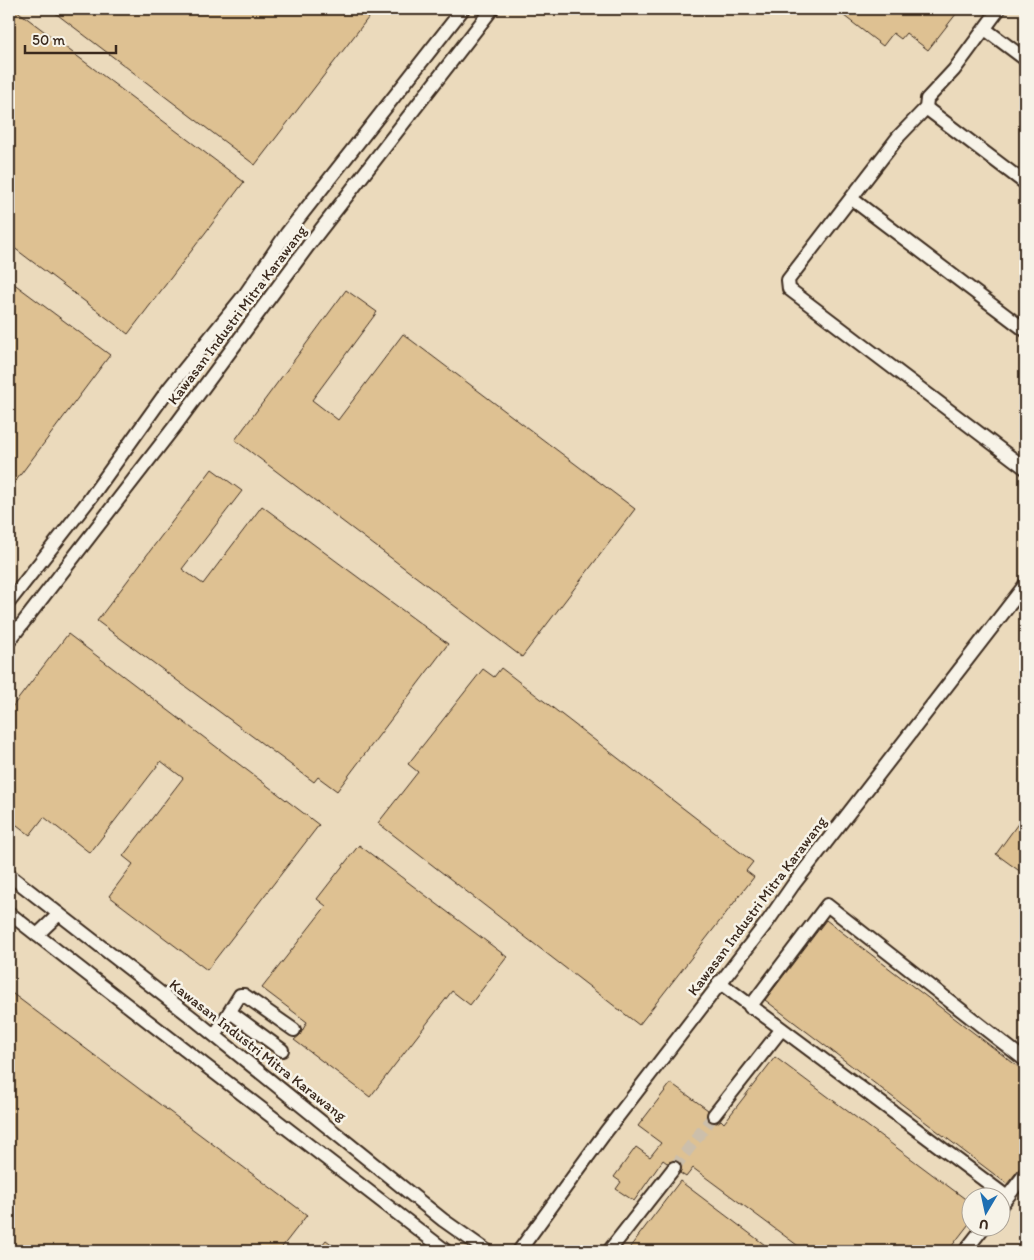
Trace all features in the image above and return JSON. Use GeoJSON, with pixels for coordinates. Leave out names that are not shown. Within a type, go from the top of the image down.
{"type":"FeatureCollection","features":[{"type":"Feature","properties":{"kind":"street","name":"Kawasan Industri Mitra Karawang"},"geometry":{"type":"LineString","coordinates":[[9,602],[88,500],[170,388],[246,292],[287,233],[463,9]]}},
{"type":"Feature","properties":{"kind":"street","name":"Kawasan Industri Mitra Karawang"},"geometry":{"type":"LineString","coordinates":[[9,641],[175,426],[308,246],[492,9]]}},
{"type":"Feature","properties":{"kind":"street"},"geometry":{"type":"LineString","coordinates":[[999,9],[954,70],[927,99],[926,108],[899,136],[788,280],[789,288],[1025,468]]}},
{"type":"Feature","properties":{"kind":"street"},"geometry":{"type":"LineString","coordinates":[[985,30],[1025,59]]}},
{"type":"Feature","properties":{"kind":"street"},"geometry":{"type":"LineString","coordinates":[[926,108],[1025,183]]}},
{"type":"Feature","properties":{"kind":"street"},"geometry":{"type":"LineString","coordinates":[[852,199],[1025,330]]}},
{"type":"Feature","properties":{"kind":"street","name":"Kawasan Industri Mitra Karawang"},"geometry":{"type":"LineString","coordinates":[[519,1251],[719,982],[1025,585]]}},
{"type":"Feature","properties":{"kind":"street","name":"Kawasan Industri Mitra Karawang"},"geometry":{"type":"LineString","coordinates":[[9,875],[215,1035],[443,1220],[487,1251]]}},
{"type":"Feature","properties":{"kind":"street"},"geometry":{"type":"LineString","coordinates":[[750,1007],[827,905],[1025,1060]]}},
{"type":"Feature","properties":{"kind":"street"},"geometry":{"type":"LineString","coordinates":[[9,913],[446,1251]]}},
{"type":"Feature","properties":{"kind":"street"},"geometry":{"type":"LineString","coordinates":[[36,935],[59,914]]}},
{"type":"Feature","properties":{"kind":"street"},"geometry":{"type":"LineString","coordinates":[[719,982],[987,1188]]}},
{"type":"Feature","properties":{"kind":"street"},"geometry":{"type":"LineString","coordinates":[[215,1035],[240,995],[244,995],[294,1030]]}},
{"type":"Feature","properties":{"kind":"street"},"geometry":{"type":"LineString","coordinates":[[230,1012],[282,1050]]}},
{"type":"Feature","properties":{"kind":"street"},"geometry":{"type":"LineString","coordinates":[[714,1115],[781,1030]]}},
{"type":"Feature","properties":{"kind":"street"},"geometry":{"type":"LineString","coordinates":[[609,1251],[674,1168]]}},
{"type":"Feature","properties":{"kind":"street"},"geometry":{"type":"LineString","coordinates":[[1012,1191],[1025,1174]]}},
{"type":"Feature","properties":{"kind":"street"},"geometry":{"type":"LineString","coordinates":[[965,1251],[975,1238]]}},
{"type":"Feature","properties":{"kind":"shaded area"},"geometry":{"type":"Polygon","coordinates":[[[9,9],[1025,9],[1025,1251],[9,1251],[9,9]]]}},
{"type":"Feature","properties":{"kind":"building"},"geometry":{"type":"Polygon","coordinates":[[[50,9],[375,9],[255,165],[50,9]]]}},
{"type":"Feature","properties":{"kind":"building"},"geometry":{"type":"Polygon","coordinates":[[[835,9],[960,9],[928,50],[906,33],[901,39],[893,33],[883,46],[835,9]]]}},
{"type":"Feature","properties":{"kind":"building"},"geometry":{"type":"Polygon","coordinates":[[[16,10],[244,182],[128,334],[9,244],[9,19],[16,10]]]}},
{"type":"Feature","properties":{"kind":"building"},"geometry":{"type":"Polygon","coordinates":[[[9,280],[110,355],[9,490],[9,280]]]}},
{"type":"Feature","properties":{"kind":"building"},"geometry":{"type":"Polygon","coordinates":[[[346,290],[377,312],[312,400],[338,420],[403,334],[635,509],[522,657],[235,440],[346,290]]]}},
{"type":"Feature","properties":{"kind":"building"},"geometry":{"type":"Polygon","coordinates":[[[212,469],[242,491],[182,569],[203,584],[262,506],[448,644],[337,791],[318,777],[314,782],[97,621],[212,469]]]}},
{"type":"Feature","properties":{"kind":"building"},"geometry":{"type":"Polygon","coordinates":[[[68,634],[319,825],[207,970],[109,896],[133,864],[123,856],[183,778],[161,761],[90,853],[44,817],[30,835],[9,819],[9,711],[68,634]]]}},
{"type":"Feature","properties":{"kind":"building"},"geometry":{"type":"Polygon","coordinates":[[[501,668],[753,862],[746,871],[754,877],[639,1025],[378,823],[418,772],[408,764],[483,669],[494,677],[501,668]]]}},
{"type":"Feature","properties":{"kind":"building"},"geometry":{"type":"Polygon","coordinates":[[[1025,814],[1025,875],[996,854],[1025,814]]]}},
{"type":"Feature","properties":{"kind":"building"},"geometry":{"type":"Polygon","coordinates":[[[359,845],[507,957],[470,1005],[452,991],[370,1097],[294,1040],[300,1035],[307,1022],[262,988],[326,906],[317,899],[359,845]]]}},
{"type":"Feature","properties":{"kind":"building"},"geometry":{"type":"Polygon","coordinates":[[[826,920],[1025,1072],[1025,1166],[1019,1169],[1007,1184],[765,1000],[826,920]]]}},
{"type":"Feature","properties":{"kind":"building"},"geometry":{"type":"Polygon","coordinates":[[[9,991],[307,1215],[279,1251],[9,1251],[9,991]]]}},
{"type":"Feature","properties":{"kind":"building"},"geometry":{"type":"Polygon","coordinates":[[[775,1057],[962,1197],[962,1233],[948,1251],[805,1251],[693,1168],[686,1177],[680,1173],[682,1165],[676,1160],[667,1163],[663,1160],[634,1201],[616,1189],[621,1182],[614,1177],[636,1147],[650,1157],[661,1143],[638,1126],[671,1083],[708,1110],[706,1118],[709,1122],[717,1123],[721,1120],[724,1123],[775,1057]]]}},
{"type":"Feature","properties":{"kind":"building"},"geometry":{"type":"Polygon","coordinates":[[[680,1181],[773,1251],[627,1251],[680,1181]]]}},
{"type":"Feature","properties":{"kind":"building"},"geometry":{"type":"Polygon","coordinates":[[[326,1240],[341,1251],[317,1251],[326,1240]]]}},
{"type":"Feature","properties":{"kind":"tunnel"},"geometry":{"type":"LineString","coordinates":[[674,1168],[714,1115]]}}]}
